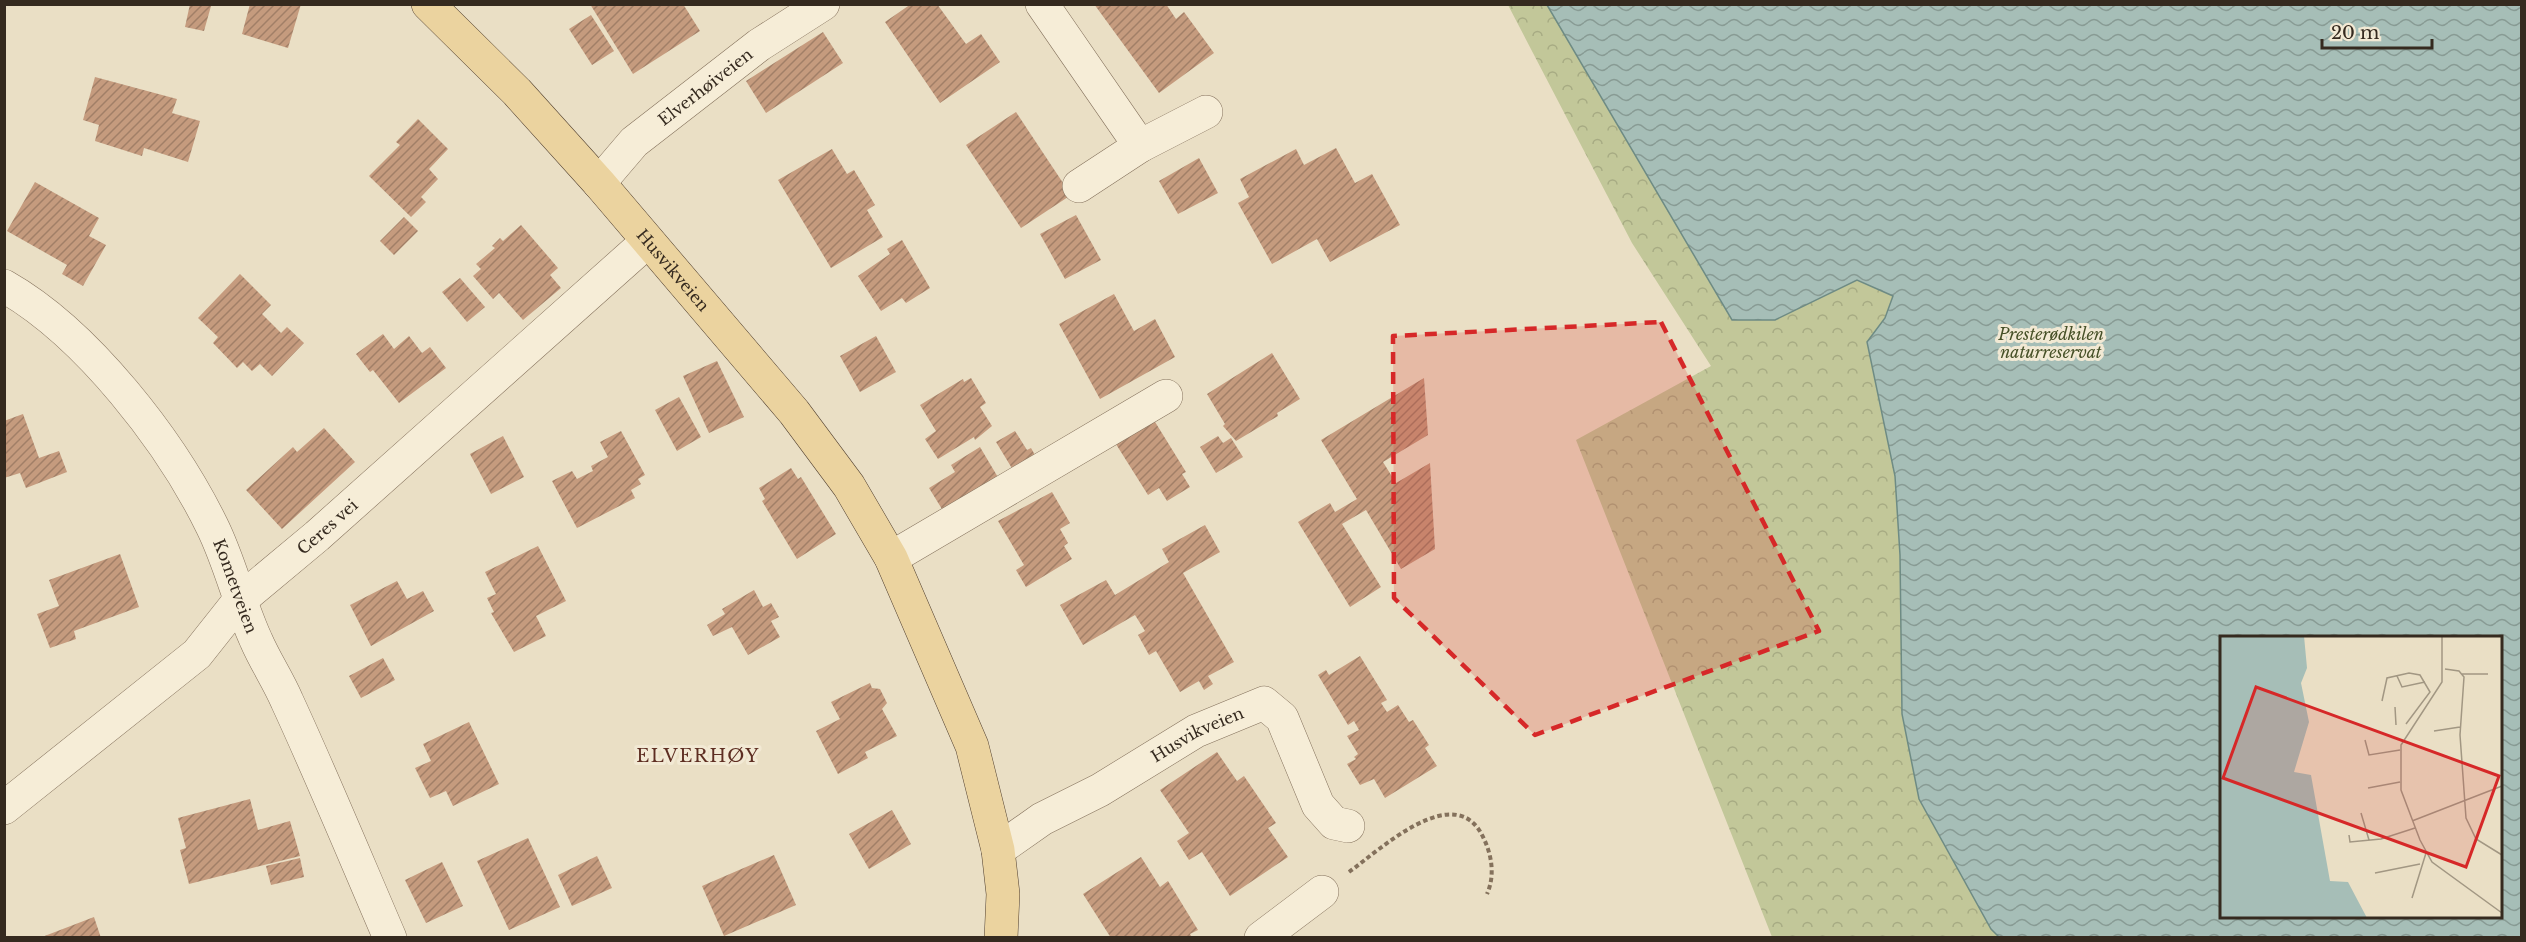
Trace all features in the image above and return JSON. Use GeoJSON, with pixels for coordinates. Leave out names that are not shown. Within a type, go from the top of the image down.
{"type":"FeatureCollection","features":[{"type":"Feature","properties":{"kind":"main road","name":"Husvikveien"},"geometry":{"type":"LineString","coordinates":[[428,4],[517,92],[598,183],[794,412],[849,486],[891,558],[972,746],[998,850],[1003,894],[1001,938]]}},
{"type":"Feature","properties":{"kind":"street","name":"Elverhøiveien"},"geometry":{"type":"LineString","coordinates":[[598,183],[634,142],[759,45],[823,4]]}},
{"type":"Feature","properties":{"kind":"street"},"geometry":{"type":"LineString","coordinates":[[1042,4],[1140,146]]}},
{"type":"Feature","properties":{"kind":"street"},"geometry":{"type":"LineString","coordinates":[[1079,186],[1140,146],[1206,112]]}},
{"type":"Feature","properties":{"kind":"street","name":"Ceres vei"},"geometry":{"type":"LineString","coordinates":[[4,808],[197,654],[239,601],[317,536],[640,248],[645,239]]}},
{"type":"Feature","properties":{"kind":"street","name":"Kometveien"},"geometry":{"type":"LineString","coordinates":[[4,286],[46,315],[91,352],[166,448],[191,486],[213,528],[239,601],[286,698],[390,938]]}},
{"type":"Feature","properties":{"kind":"street"},"geometry":{"type":"LineString","coordinates":[[891,558],[1166,396]]}},
{"type":"Feature","properties":{"kind":"street","name":"Husvikveien"},"geometry":{"type":"LineString","coordinates":[[998,850],[1042,819],[1100,790],[1196,731],[1264,703],[1282,718],[1318,805],[1334,823],[1347,826]]}},
{"type":"Feature","properties":{"kind":"street"},"geometry":{"type":"LineString","coordinates":[[1261,938],[1322,892]]}},
{"type":"Feature","properties":{"kind":"path"},"geometry":{"type":"LineString","coordinates":[[1322,892],[1417,824],[1442,813],[1453,813],[1463,816],[1483,836],[1492,863],[1491,885],[1487,894]]}},
{"type":"Feature","properties":{"kind":"highlighted area"},"geometry":{"type":"Polygon","coordinates":[[[1661,322],[1819,631],[1535,735],[1394,598],[1393,336],[1661,322]]]}},
{"type":"Feature","properties":{"kind":"green space","name":"Presterødkilen naturreservat"},"geometry":{"type":"Polygon","coordinates":[[[1508,5],[2521,5],[2521,937],[1772,937],[1576,440],[1711,366],[1632,243],[1508,5]]]}},
{"type":"Feature","properties":{"kind":"water","name":"Presterødkilen naturreservat"},"geometry":{"type":"Polygon","coordinates":[[[1547,5],[2521,5],[2521,937],[1999,937],[1991,929],[1919,799],[1902,714],[1900,555],[1895,476],[1867,342],[1885,318],[1893,296],[1857,280],[1775,320],[1732,320],[1547,5]]]}},
{"type":"Feature","properties":{"kind":"building"},"geometry":{"type":"Polygon","coordinates":[[[190,4],[211,6],[204,31],[185,27],[190,4]]]}},
{"type":"Feature","properties":{"kind":"building"},"geometry":{"type":"Polygon","coordinates":[[[250,4],[301,4],[288,48],[242,34],[250,4]]]}},
{"type":"Feature","properties":{"kind":"building"},"geometry":{"type":"Polygon","coordinates":[[[590,4],[683,4],[700,31],[633,74],[590,4]]]}},
{"type":"Feature","properties":{"kind":"building"},"geometry":{"type":"Polygon","coordinates":[[[911,4],[937,4],[966,44],[981,34],[1000,62],[940,103],[885,22],[911,4]]]}},
{"type":"Feature","properties":{"kind":"building"},"geometry":{"type":"Polygon","coordinates":[[[1094,4],[1166,4],[1176,19],[1184,12],[1214,53],[1159,93],[1094,4]]]}},
{"type":"Feature","properties":{"kind":"building"},"geometry":{"type":"Polygon","coordinates":[[[591,15],[614,51],[592,65],[569,29],[591,15]]]}},
{"type":"Feature","properties":{"kind":"building"},"geometry":{"type":"Polygon","coordinates":[[[823,32],[843,63],[766,113],[746,81],[823,32]]]}},
{"type":"Feature","properties":{"kind":"building"},"geometry":{"type":"Polygon","coordinates":[[[95,77],[177,99],[172,113],[200,121],[188,162],[144,148],[142,156],[95,141],[99,125],[83,120],[95,77]]]}},
{"type":"Feature","properties":{"kind":"building"},"geometry":{"type":"Polygon","coordinates":[[[1016,112],[1071,195],[1021,228],[966,145],[1016,112]]]}},
{"type":"Feature","properties":{"kind":"building"},"geometry":{"type":"Polygon","coordinates":[[[418,119],[448,149],[429,169],[438,179],[421,197],[426,202],[411,217],[369,176],[400,145],[396,142],[418,119]]]}},
{"type":"Feature","properties":{"kind":"building"},"geometry":{"type":"Polygon","coordinates":[[[1336,148],[1355,183],[1372,174],[1400,225],[1330,262],[1317,239],[1272,264],[1238,203],[1249,197],[1240,179],[1296,149],[1304,165],[1336,148]]]}},
{"type":"Feature","properties":{"kind":"building"},"geometry":{"type":"Polygon","coordinates":[[[832,149],[847,174],[854,170],[875,205],[867,210],[883,237],[831,268],[778,180],[832,149]]]}},
{"type":"Feature","properties":{"kind":"building"},"geometry":{"type":"Polygon","coordinates":[[[1199,158],[1218,193],[1178,214],[1159,181],[1199,158]]]}},
{"type":"Feature","properties":{"kind":"building"},"geometry":{"type":"Polygon","coordinates":[[[35,182],[99,218],[89,236],[106,245],[83,286],[62,274],[67,265],[7,231],[35,182]]]}},
{"type":"Feature","properties":{"kind":"building"},"geometry":{"type":"Polygon","coordinates":[[[1076,215],[1101,260],[1065,279],[1040,234],[1076,215]]]}},
{"type":"Feature","properties":{"kind":"building"},"geometry":{"type":"Polygon","coordinates":[[[404,217],[418,231],[394,255],[380,241],[404,217]]]}},
{"type":"Feature","properties":{"kind":"building"},"geometry":{"type":"Polygon","coordinates":[[[521,225],[558,268],[550,275],[561,288],[523,320],[499,293],[493,299],[473,276],[481,269],[476,264],[495,248],[492,246],[500,238],[503,241],[521,225]]]}},
{"type":"Feature","properties":{"kind":"building"},"geometry":{"type":"Polygon","coordinates":[[[902,240],[930,288],[906,303],[902,298],[881,311],[858,276],[890,254],[887,249],[902,240]]]}},
{"type":"Feature","properties":{"kind":"building"},"geometry":{"type":"Polygon","coordinates":[[[240,274],[271,305],[262,314],[281,333],[287,327],[304,343],[272,376],[260,364],[252,371],[243,362],[237,368],[213,343],[218,337],[198,318],[240,274]]]}},
{"type":"Feature","properties":{"kind":"building"},"geometry":{"type":"Polygon","coordinates":[[[460,278],[485,307],[467,322],[442,292],[460,278]]]}},
{"type":"Feature","properties":{"kind":"building"},"geometry":{"type":"Polygon","coordinates":[[[1114,294],[1134,331],[1155,319],[1175,357],[1100,399],[1059,324],[1114,294]]]}},
{"type":"Feature","properties":{"kind":"building"},"geometry":{"type":"Polygon","coordinates":[[[383,334],[394,349],[409,336],[422,353],[430,347],[446,368],[399,403],[373,370],[370,372],[356,354],[383,334]]]}},
{"type":"Feature","properties":{"kind":"building"},"geometry":{"type":"Polygon","coordinates":[[[876,336],[896,372],[860,392],[840,356],[876,336]]]}},
{"type":"Feature","properties":{"kind":"building"},"geometry":{"type":"Polygon","coordinates":[[[1272,353],[1300,399],[1277,413],[1278,416],[1236,441],[1223,426],[1225,424],[1207,394],[1272,353]]]}},
{"type":"Feature","properties":{"kind":"building"},"geometry":{"type":"Polygon","coordinates":[[[717,361],[744,417],[709,433],[683,376],[717,361]]]}},
{"type":"Feature","properties":{"kind":"building"},"geometry":{"type":"Polygon","coordinates":[[[971,378],[986,403],[980,407],[992,426],[975,440],[974,437],[938,459],[925,439],[936,431],[920,405],[963,379],[964,382],[971,378]]]}},
{"type":"Feature","properties":{"kind":"building"},"geometry":{"type":"Polygon","coordinates":[[[1424,378],[1428,435],[1383,462],[1396,483],[1430,463],[1435,549],[1401,569],[1366,510],[1342,524],[1381,587],[1350,607],[1298,522],[1330,503],[1335,512],[1357,499],[1321,440],[1424,378]]]}},
{"type":"Feature","properties":{"kind":"building"},"geometry":{"type":"Polygon","coordinates":[[[679,397],[701,437],[677,451],[655,410],[679,397]]]}},
{"type":"Feature","properties":{"kind":"building"},"geometry":{"type":"Polygon","coordinates":[[[23,414],[39,458],[59,451],[67,472],[26,488],[20,473],[4,478],[4,421],[23,414]]]}},
{"type":"Feature","properties":{"kind":"building"},"geometry":{"type":"Polygon","coordinates":[[[1152,417],[1186,472],[1182,474],[1190,487],[1167,501],[1159,488],[1148,495],[1114,441],[1152,417]]]}},
{"type":"Feature","properties":{"kind":"building"},"geometry":{"type":"Polygon","coordinates":[[[324,428],[355,462],[282,529],[246,490],[293,447],[297,452],[324,428]]]}},
{"type":"Feature","properties":{"kind":"building"},"geometry":{"type":"Polygon","coordinates":[[[621,431],[645,475],[638,479],[641,484],[631,490],[635,498],[577,528],[552,481],[572,471],[577,479],[593,471],[591,466],[608,457],[600,442],[621,431]]]}},
{"type":"Feature","properties":{"kind":"building"},"geometry":{"type":"Polygon","coordinates":[[[1015,431],[1027,450],[1031,448],[1039,462],[1016,475],[996,442],[1015,431]]]}},
{"type":"Feature","properties":{"kind":"building"},"geometry":{"type":"Polygon","coordinates":[[[503,436],[524,477],[491,494],[470,454],[503,436]]]}},
{"type":"Feature","properties":{"kind":"building"},"geometry":{"type":"Polygon","coordinates":[[[1218,436],[1223,443],[1231,438],[1243,457],[1216,473],[1200,447],[1218,436]]]}},
{"type":"Feature","properties":{"kind":"building"},"geometry":{"type":"Polygon","coordinates":[[[980,447],[999,479],[945,514],[929,488],[955,472],[951,465],[980,447]]]}},
{"type":"Feature","properties":{"kind":"building"},"geometry":{"type":"Polygon","coordinates":[[[791,468],[798,479],[801,477],[836,534],[797,559],[762,501],[765,499],[759,488],[791,468]]]}},
{"type":"Feature","properties":{"kind":"building"},"geometry":{"type":"Polygon","coordinates":[[[1052,492],[1070,523],[1060,529],[1068,543],[1064,546],[1072,559],[1026,587],[1016,570],[1024,565],[998,521],[1052,492]]]}},
{"type":"Feature","properties":{"kind":"building"},"geometry":{"type":"Polygon","coordinates":[[[1205,525],[1220,552],[1183,573],[1234,662],[1208,676],[1213,684],[1204,690],[1199,681],[1180,692],[1156,651],[1149,655],[1138,635],[1145,631],[1135,615],[1083,645],[1060,605],[1106,580],[1115,595],[1169,562],[1162,549],[1205,525]]]}},
{"type":"Feature","properties":{"kind":"building"},"geometry":{"type":"Polygon","coordinates":[[[538,546],[566,601],[536,616],[546,636],[514,652],[491,613],[494,612],[487,598],[496,594],[485,572],[538,546]]]}},
{"type":"Feature","properties":{"kind":"building"},"geometry":{"type":"Polygon","coordinates":[[[120,554],[139,607],[74,631],[76,639],[50,648],[37,614],[59,606],[49,580],[120,554]]]}},
{"type":"Feature","properties":{"kind":"building"},"geometry":{"type":"Polygon","coordinates":[[[397,581],[407,599],[423,591],[434,611],[371,646],[350,605],[397,581]]]}},
{"type":"Feature","properties":{"kind":"building"},"geometry":{"type":"Polygon","coordinates":[[[754,590],[763,607],[771,603],[779,617],[771,621],[780,637],[748,655],[732,627],[713,636],[707,625],[725,614],[722,609],[754,590]]]}},
{"type":"Feature","properties":{"kind":"building"},"geometry":{"type":"Polygon","coordinates":[[[1360,656],[1387,700],[1381,703],[1387,712],[1398,705],[1409,722],[1413,720],[1429,745],[1425,748],[1437,766],[1385,798],[1374,779],[1360,785],[1347,764],[1356,759],[1354,757],[1358,754],[1347,736],[1359,730],[1354,721],[1348,725],[1318,675],[1326,670],[1329,675],[1360,656]]]}},
{"type":"Feature","properties":{"kind":"building"},"geometry":{"type":"Polygon","coordinates":[[[383,658],[395,680],[361,698],[349,676],[383,658]]]}},
{"type":"Feature","properties":{"kind":"building"},"geometry":{"type":"Polygon","coordinates":[[[870,683],[872,688],[880,689],[887,703],[882,709],[897,736],[865,752],[868,758],[838,774],[816,731],[840,719],[831,702],[870,683]]]}},
{"type":"Feature","properties":{"kind":"building"},"geometry":{"type":"Polygon","coordinates":[[[469,722],[499,784],[453,806],[446,791],[430,798],[415,768],[431,761],[423,744],[469,722]]]}},
{"type":"Feature","properties":{"kind":"building"},"geometry":{"type":"Polygon","coordinates":[[[1217,752],[1237,781],[1244,776],[1276,823],[1268,828],[1288,857],[1230,896],[1202,852],[1189,860],[1177,841],[1189,833],[1160,790],[1217,752]]]}},
{"type":"Feature","properties":{"kind":"building"},"geometry":{"type":"Polygon","coordinates":[[[250,799],[258,830],[290,821],[300,856],[189,884],[180,850],[186,848],[178,818],[250,799]]]}},
{"type":"Feature","properties":{"kind":"building"},"geometry":{"type":"Polygon","coordinates":[[[892,810],[911,844],[869,869],[849,834],[892,810]]]}},
{"type":"Feature","properties":{"kind":"building"},"geometry":{"type":"Polygon","coordinates":[[[528,838],[560,907],[509,930],[477,861],[528,838]]]}},
{"type":"Feature","properties":{"kind":"building"},"geometry":{"type":"Polygon","coordinates":[[[774,855],[796,905],[724,936],[702,886],[774,855]]]}},
{"type":"Feature","properties":{"kind":"building"},"geometry":{"type":"Polygon","coordinates":[[[597,856],[612,888],[572,906],[558,875],[597,856]]]}},
{"type":"Feature","properties":{"kind":"building"},"geometry":{"type":"Polygon","coordinates":[[[1141,857],[1160,887],[1168,881],[1198,930],[1190,934],[1192,938],[1111,938],[1083,894],[1141,857]]]}},
{"type":"Feature","properties":{"kind":"building"},"geometry":{"type":"Polygon","coordinates":[[[300,858],[304,877],[271,885],[266,866],[300,858]]]}},
{"type":"Feature","properties":{"kind":"building"},"geometry":{"type":"Polygon","coordinates":[[[442,862],[463,906],[426,923],[405,880],[442,862]]]}},
{"type":"Feature","properties":{"kind":"building"},"geometry":{"type":"Polygon","coordinates":[[[94,917],[101,938],[42,938],[42,937],[94,917]]]}},
{"type":"Feature","properties":{"kind":"district","name":"ELVERHØY"},"geometry":{"type":"Point","coordinates":[698,756]}}]}
